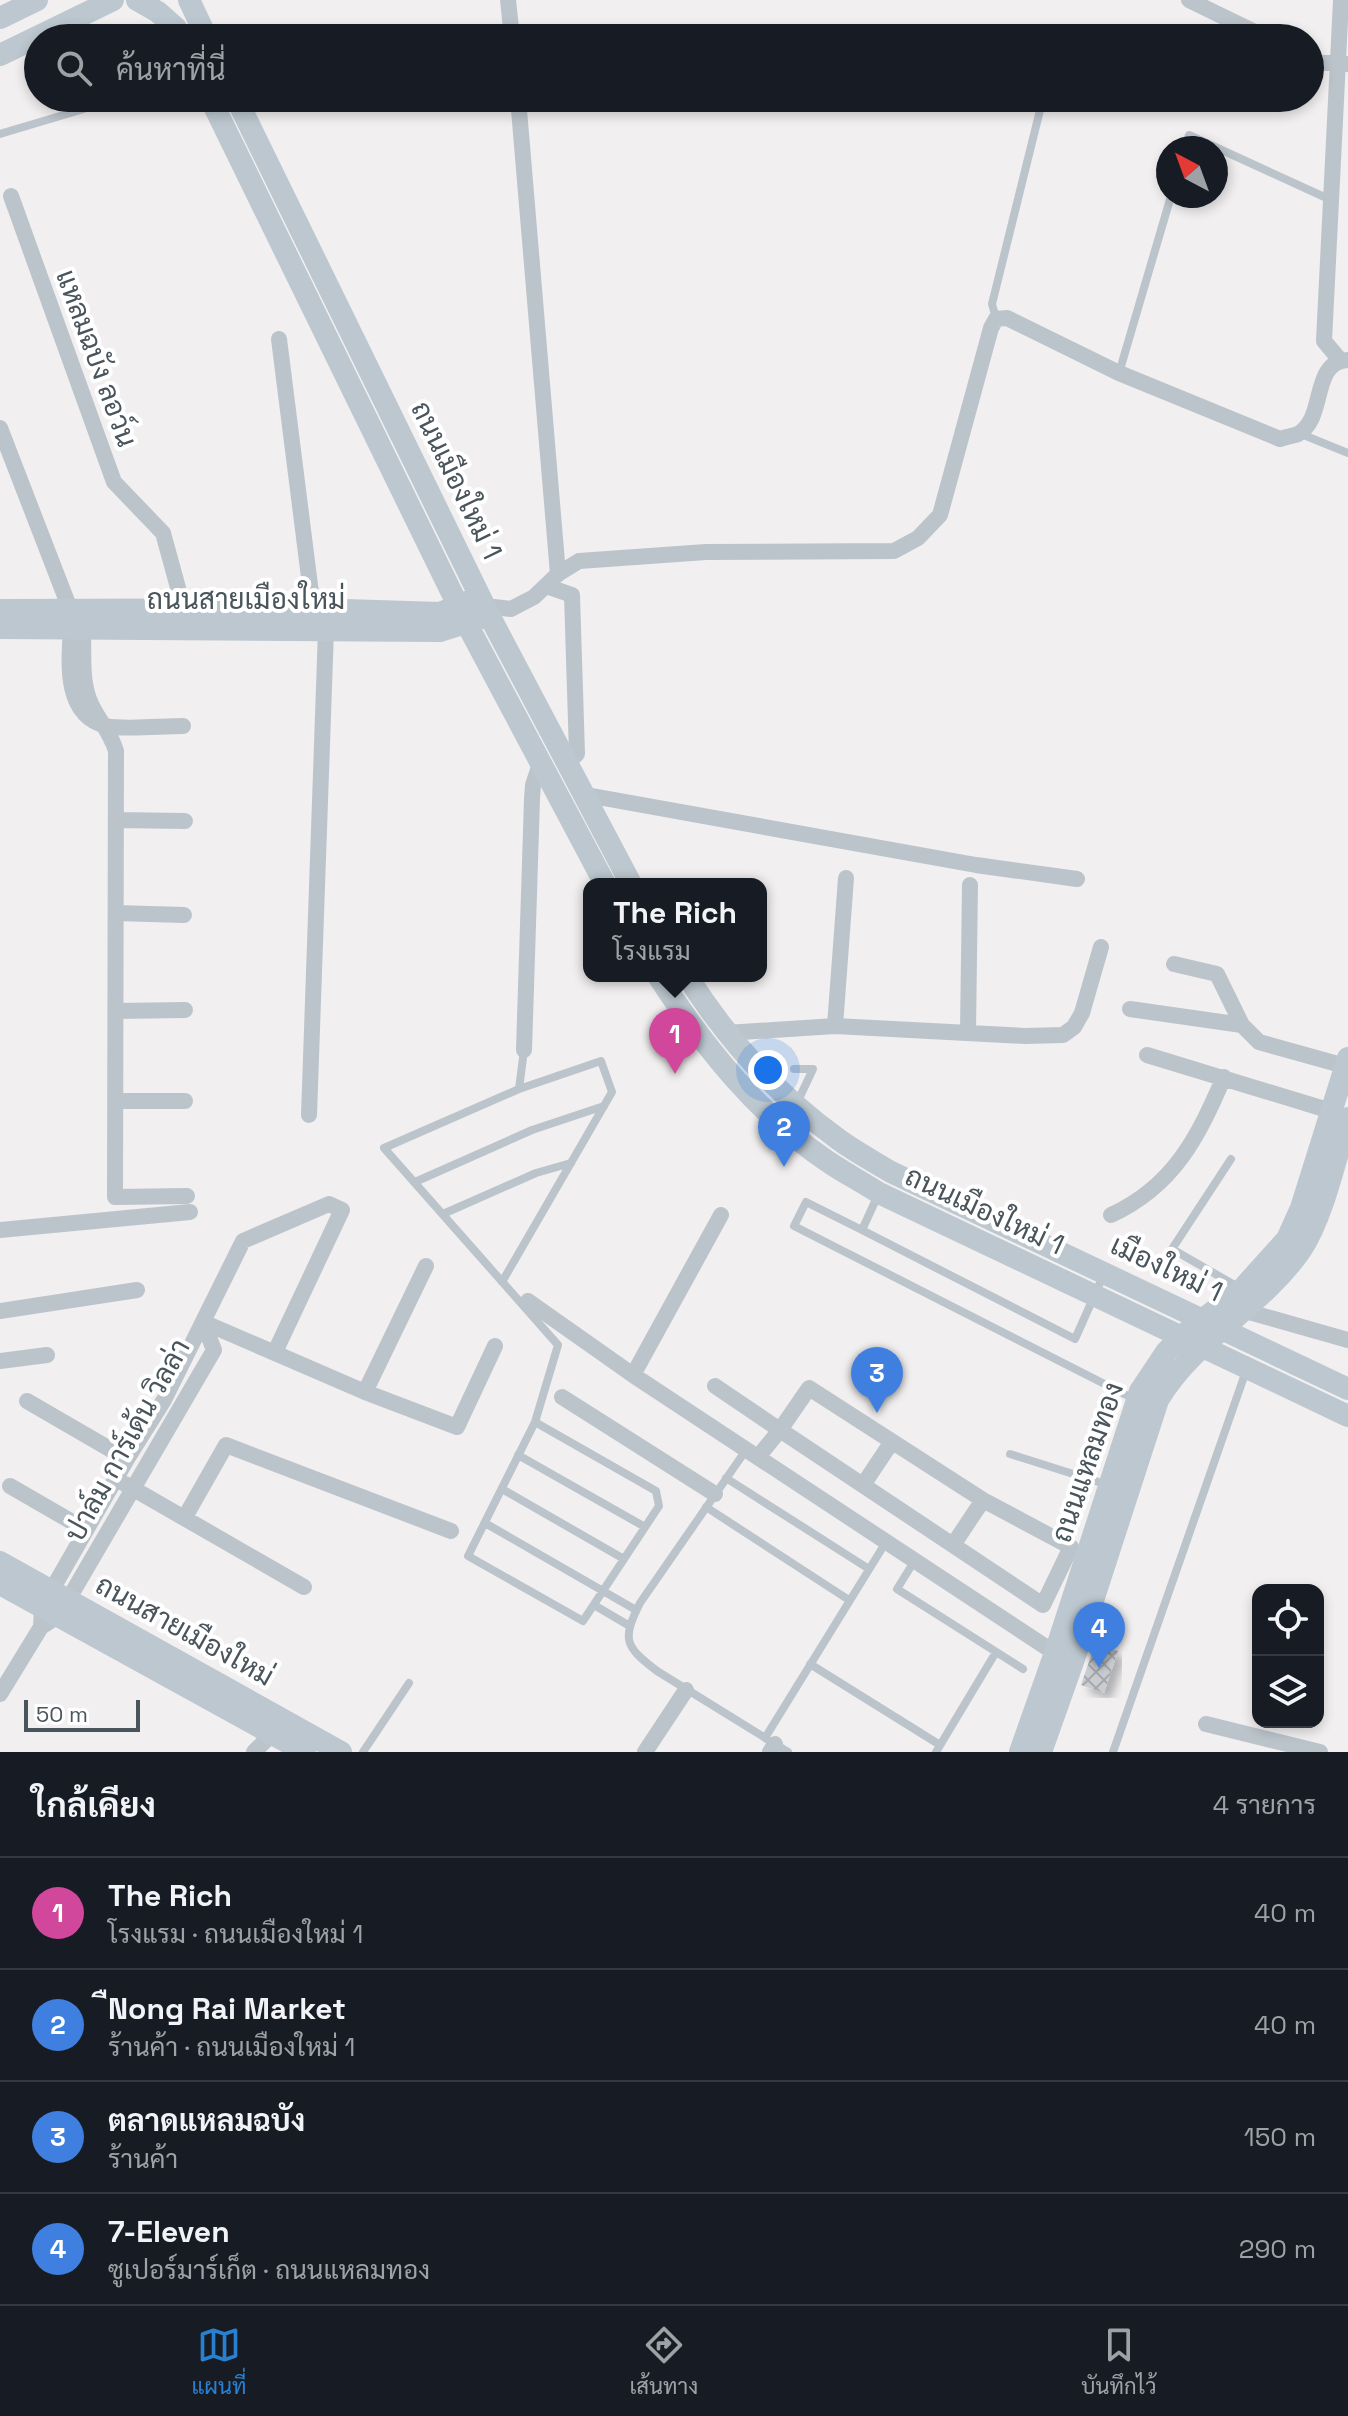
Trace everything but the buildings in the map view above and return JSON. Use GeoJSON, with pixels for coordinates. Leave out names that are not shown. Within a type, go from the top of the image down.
{"type":"FeatureCollection","features":[{"type":"Feature","properties":{"kind":"street"},"geometry":{"type":"LineString","coordinates":[[0,18],[37,0]]}},
{"type":"Feature","properties":{"kind":"street"},"geometry":{"type":"LineString","coordinates":[[71,24],[113,0]]}},
{"type":"Feature","properties":{"kind":"street"},"geometry":{"type":"LineString","coordinates":[[137,0],[158,12],[169,24]]}},
{"type":"Feature","properties":{"kind":"street"},"geometry":{"type":"LineString","coordinates":[[162,0],[174,24]]}},
{"type":"Feature","properties":{"kind":"street"},"geometry":{"type":"LineString","coordinates":[[508,0],[511,24]]}},
{"type":"Feature","properties":{"kind":"street"},"geometry":{"type":"LineString","coordinates":[[1189,0],[1238,24]]}},
{"type":"Feature","properties":{"kind":"street"},"geometry":{"type":"LineString","coordinates":[[485,606],[511,609],[534,597],[558,574],[579,561],[706,552],[894,551],[918,538],[940,515],[996,319],[1007,318],[1119,373],[1280,439],[1300,433],[1315,415],[1325,372],[1344,360],[1324,341],[1331,200],[1343,63],[1341,0]]}},
{"type":"Feature","properties":{"kind":"street"},"geometry":{"type":"LineString","coordinates":[[0,55],[24,45]]}},
{"type":"Feature","properties":{"kind":"street","name":"ถนนเมืองใหม่ 1"},"geometry":{"type":"LineString","coordinates":[[217,112],[463,615],[602,878]]}},
{"type":"Feature","properties":{"kind":"street","name":"ถนนเมืองใหม่ 1"},"geometry":{"type":"LineString","coordinates":[[243,112],[485,606],[628,878]]}},
{"type":"Feature","properties":{"kind":"street"},"geometry":{"type":"LineString","coordinates":[[519,112],[558,574]]}},
{"type":"Feature","properties":{"kind":"street","name":"แหลมฉบัง ลอว์น"},"geometry":{"type":"LineString","coordinates":[[11,196],[114,482],[154,525],[180,619]]}},
{"type":"Feature","properties":{"kind":"street"},"geometry":{"type":"LineString","coordinates":[[279,339],[313,609]]}},
{"type":"Feature","properties":{"kind":"street"},"geometry":{"type":"LineString","coordinates":[[0,428],[75,622],[91,703],[106,726],[116,751],[115,1197],[189,1204],[0,1230]]}},
{"type":"Feature","properties":{"kind":"street"},"geometry":{"type":"LineString","coordinates":[[546,586],[572,595],[577,754],[566,763]]}},
{"type":"Feature","properties":{"kind":"street","name":"ถนนสายเมืองใหม่"},"geometry":{"type":"LineString","coordinates":[[180,619],[326,630],[440,631],[463,615],[485,606]]}},
{"type":"Feature","properties":{"kind":"street","name":"ถนนสายเมืองใหม่"},"geometry":{"type":"LineString","coordinates":[[0,628],[313,609],[463,615]]}},
{"type":"Feature","properties":{"kind":"street","name":"ถนนสายเมืองใหม่"},"geometry":{"type":"LineString","coordinates":[[0,610],[75,622]]}},
{"type":"Feature","properties":{"kind":"street"},"geometry":{"type":"LineString","coordinates":[[309,1115],[326,630]]}},
{"type":"Feature","properties":{"kind":"street"},"geometry":{"type":"LineString","coordinates":[[106,726],[183,726]]}},
{"type":"Feature","properties":{"kind":"street"},"geometry":{"type":"LineString","coordinates":[[524,1050],[532,799],[540,764]]}},
{"type":"Feature","properties":{"kind":"street"},"geometry":{"type":"LineString","coordinates":[[581,794],[976,865],[1077,879]]}},
{"type":"Feature","properties":{"kind":"street"},"geometry":{"type":"LineString","coordinates":[[116,820],[185,821]]}},
{"type":"Feature","properties":{"kind":"street"},"geometry":{"type":"LineString","coordinates":[[835,1026],[846,878]]}},
{"type":"Feature","properties":{"kind":"street"},"geometry":{"type":"LineString","coordinates":[[968,1031],[970,885]]}},
{"type":"Feature","properties":{"kind":"street"},"geometry":{"type":"LineString","coordinates":[[116,913],[184,915]]}},
{"type":"Feature","properties":{"kind":"street"},"geometry":{"type":"LineString","coordinates":[[726,1033],[835,1026],[1025,1036],[1063,1035],[1074,1027],[1082,1013],[1101,947]]}},
{"type":"Feature","properties":{"kind":"street"},"geometry":{"type":"LineString","coordinates":[[1174,964],[1217,974],[1242,1025],[1259,1042],[1347,1062]]}},
{"type":"Feature","properties":{"kind":"street","name":"ถนนเมืองใหม่ 1"},"geometry":{"type":"LineString","coordinates":[[662,982],[732,1076],[779,1123],[825,1160],[879,1193],[1348,1416]]}},
{"type":"Feature","properties":{"kind":"street","name":"ถนนเมืองใหม่ 1"},"geometry":{"type":"LineString","coordinates":[[691,982],[726,1033],[795,1105],[839,1140],[891,1172],[1042,1243]]}},
{"type":"Feature","properties":{"kind":"street"},"geometry":{"type":"LineString","coordinates":[[1130,1009],[1242,1025]]}},
{"type":"Feature","properties":{"kind":"street"},"geometry":{"type":"LineString","coordinates":[[116,1011],[185,1010]]}},
{"type":"Feature","properties":{"kind":"street"},"geometry":{"type":"LineString","coordinates":[[1147,1055],[1340,1115]]}},
{"type":"Feature","properties":{"kind":"street","name":"ถนนแหลมทอง"},"geometry":{"type":"LineString","coordinates":[[1041,1752],[1109,1486],[1137,1400],[1157,1363],[1242,1300],[1278,1278],[1302,1249],[1318,1214],[1340,1115],[1347,1062]]}},
{"type":"Feature","properties":{"kind":"street"},"geometry":{"type":"LineString","coordinates":[[1111,1215],[1127,1208],[1160,1183],[1182,1158],[1200,1133],[1224,1077]]}},
{"type":"Feature","properties":{"kind":"street"},"geometry":{"type":"LineString","coordinates":[[116,1101],[185,1101]]}},
{"type":"Feature","properties":{"kind":"street"},"geometry":{"type":"LineString","coordinates":[[275,1352],[342,1210],[329,1204],[243,1241],[203,1322],[365,1392],[457,1427],[495,1346]]}},
{"type":"Feature","properties":{"kind":"street"},"geometry":{"type":"LineString","coordinates":[[633,1375],[721,1215]]}},
{"type":"Feature","properties":{"kind":"street","name":"เมืองใหม่ 1"},"geometry":{"type":"LineString","coordinates":[[1042,1243],[1213,1323]]}},
{"type":"Feature","properties":{"kind":"street"},"geometry":{"type":"LineString","coordinates":[[365,1392],[426,1266]]}},
{"type":"Feature","properties":{"kind":"street"},"geometry":{"type":"LineString","coordinates":[[0,1311],[137,1290]]}},
{"type":"Feature","properties":{"kind":"street"},"geometry":{"type":"LineString","coordinates":[[1242,1300],[1348,1340]]}},
{"type":"Feature","properties":{"kind":"street"},"geometry":{"type":"LineString","coordinates":[[528,1301],[633,1375],[1065,1656]]}},
{"type":"Feature","properties":{"kind":"street","name":"ปาล์ม การ์เด้น วิลล่า"},"geometry":{"type":"LineString","coordinates":[[52,1608],[86,1530],[164,1400],[203,1322]]}},
{"type":"Feature","properties":{"kind":"street","name":"ปาล์ม การ์เด้น วิลล่า"},"geometry":{"type":"LineString","coordinates":[[52,1608],[134,1488],[214,1350],[203,1322]]}},
{"type":"Feature","properties":{"kind":"street"},"geometry":{"type":"LineString","coordinates":[[1213,1323],[1348,1389]]}},
{"type":"Feature","properties":{"kind":"street","name":"ถนนแหลมทอง"},"geometry":{"type":"LineString","coordinates":[[1020,1752],[1065,1656],[1158,1400],[1192,1340]]}},
{"type":"Feature","properties":{"kind":"street"},"geometry":{"type":"LineString","coordinates":[[0,1361],[47,1355]]}},
{"type":"Feature","properties":{"kind":"street"},"geometry":{"type":"LineString","coordinates":[[715,1386],[780,1430],[1043,1605],[1071,1547],[983,1500],[809,1388],[780,1430],[752,1453]]}},
{"type":"Feature","properties":{"kind":"street"},"geometry":{"type":"LineString","coordinates":[[562,1397],[710,1500]]}},
{"type":"Feature","properties":{"kind":"street"},"geometry":{"type":"LineString","coordinates":[[27,1401],[127,1459]]}},
{"type":"Feature","properties":{"kind":"street"},"geometry":{"type":"LineString","coordinates":[[863,1485],[891,1443]]}},
{"type":"Feature","properties":{"kind":"street"},"geometry":{"type":"LineString","coordinates":[[185,1517],[226,1445],[451,1531]]}},
{"type":"Feature","properties":{"kind":"street"},"geometry":{"type":"LineString","coordinates":[[117,1480],[304,1587]]}},
{"type":"Feature","properties":{"kind":"street"},"geometry":{"type":"LineString","coordinates":[[10,1486],[86,1530]]}},
{"type":"Feature","properties":{"kind":"street"},"geometry":{"type":"LineString","coordinates":[[953,1545],[983,1500]]}},
{"type":"Feature","properties":{"kind":"street","name":"ถนนสายเมืองใหม่"},"geometry":{"type":"LineString","coordinates":[[0,1562],[52,1608]]}},
{"type":"Feature","properties":{"kind":"street","name":"ถนนสายเมืองใหม่"},"geometry":{"type":"LineString","coordinates":[[0,1584],[279,1727],[341,1752]]}},
{"type":"Feature","properties":{"kind":"street"},"geometry":{"type":"LineString","coordinates":[[0,1694],[52,1608]]}},
{"type":"Feature","properties":{"kind":"street"},"geometry":{"type":"LineString","coordinates":[[645,1752],[686,1690]]}},
{"type":"Feature","properties":{"kind":"street"},"geometry":{"type":"LineString","coordinates":[[1206,1724],[1320,1752]]}},
{"type":"Feature","properties":{"kind":"street"},"geometry":{"type":"LineString","coordinates":[[254,1752],[279,1727]]}},
{"type":"Feature","properties":{"kind":"street","name":"ถนนสายเมืองใหม่"},"geometry":{"type":"LineString","coordinates":[[279,1727],[305,1752]]}},
{"type":"Feature","properties":{"kind":"lane"},"geometry":{"type":"LineString","coordinates":[[0,134],[74,112]]}},
{"type":"Feature","properties":{"kind":"lane"},"geometry":{"type":"LineString","coordinates":[[996,319],[992,304],[1040,112]]}},
{"type":"Feature","properties":{"kind":"lane"},"geometry":{"type":"LineString","coordinates":[[1228,153],[1331,200]]}},
{"type":"Feature","properties":{"kind":"lane"},"geometry":{"type":"LineString","coordinates":[[1119,373],[1167,208]]}},
{"type":"Feature","properties":{"kind":"lane"},"geometry":{"type":"LineString","coordinates":[[1300,433],[1348,453]]}},
{"type":"Feature","properties":{"kind":"lane"},"geometry":{"type":"LineString","coordinates":[[519,1089],[524,1050]]}},
{"type":"Feature","properties":{"kind":"lane"},"geometry":{"type":"LineString","coordinates":[[502,1282],[612,1092],[601,1061],[519,1089],[384,1148],[415,1182],[502,1282],[558,1345],[535,1422],[468,1556],[583,1621],[659,1506],[656,1491],[535,1422]]}},
{"type":"Feature","properties":{"kind":"lane"},"geometry":{"type":"LineString","coordinates":[[794,1069],[813,1069],[795,1105]]}},
{"type":"Feature","properties":{"kind":"lane"},"geometry":{"type":"LineString","coordinates":[[415,1182],[532,1130],[604,1106]]}},
{"type":"Feature","properties":{"kind":"lane"},"geometry":{"type":"LineString","coordinates":[[1231,1159],[1172,1249],[1242,1300]]}},
{"type":"Feature","properties":{"kind":"lane"},"geometry":{"type":"LineString","coordinates":[[443,1214],[536,1173],[571,1163]]}},
{"type":"Feature","properties":{"kind":"lane"},"geometry":{"type":"LineString","coordinates":[[862,1230],[879,1193]]}},
{"type":"Feature","properties":{"kind":"lane"},"geometry":{"type":"LineString","coordinates":[[1105,1273],[1075,1339],[806,1202],[794,1226],[1137,1400]]}},
{"type":"Feature","properties":{"kind":"lane"},"geometry":{"type":"LineString","coordinates":[[1113,1752],[1247,1366]]}},
{"type":"Feature","properties":{"kind":"lane"},"geometry":{"type":"LineString","coordinates":[[752,1453],[726,1478],[710,1500],[628,1625],[629,1643],[640,1658],[686,1690],[774,1746],[810,1664],[886,1541]]}},
{"type":"Feature","properties":{"kind":"lane"},"geometry":{"type":"LineString","coordinates":[[1010,1454],[1109,1486]]}},
{"type":"Feature","properties":{"kind":"lane"},"geometry":{"type":"LineString","coordinates":[[518,1455],[645,1527]]}},
{"type":"Feature","properties":{"kind":"lane"},"geometry":{"type":"LineString","coordinates":[[726,1478],[869,1569]]}},
{"type":"Feature","properties":{"kind":"lane"},"geometry":{"type":"LineString","coordinates":[[502,1489],[624,1559]]}},
{"type":"Feature","properties":{"kind":"lane"},"geometry":{"type":"LineString","coordinates":[[710,1500],[849,1600]]}},
{"type":"Feature","properties":{"kind":"lane"},"geometry":{"type":"LineString","coordinates":[[485,1523],[636,1610]]}},
{"type":"Feature","properties":{"kind":"lane"},"geometry":{"type":"LineString","coordinates":[[915,1560],[897,1589],[1023,1669]]}},
{"type":"Feature","properties":{"kind":"lane"},"geometry":{"type":"LineString","coordinates":[[594,1605],[628,1625]]}},
{"type":"Feature","properties":{"kind":"lane"},"geometry":{"type":"LineString","coordinates":[[810,1664],[938,1748],[996,1652]]}},
{"type":"Feature","properties":{"kind":"lane"},"geometry":{"type":"LineString","coordinates":[[363,1752],[409,1683]]}},
{"type":"Feature","properties":{"kind":"place","name":"The Rich"},"geometry":{"type":"Point","coordinates":[675,1074]}},
{"type":"Feature","properties":{"kind":"place","name":"ืNong Rai Market"},"geometry":{"type":"Point","coordinates":[784,1167]}},
{"type":"Feature","properties":{"kind":"place","name":"ตลาดแหลมฉบัง"},"geometry":{"type":"Point","coordinates":[877,1413]}},
{"type":"Feature","properties":{"kind":"place","name":"7-Eleven"},"geometry":{"type":"Point","coordinates":[1099,1668]}}]}
